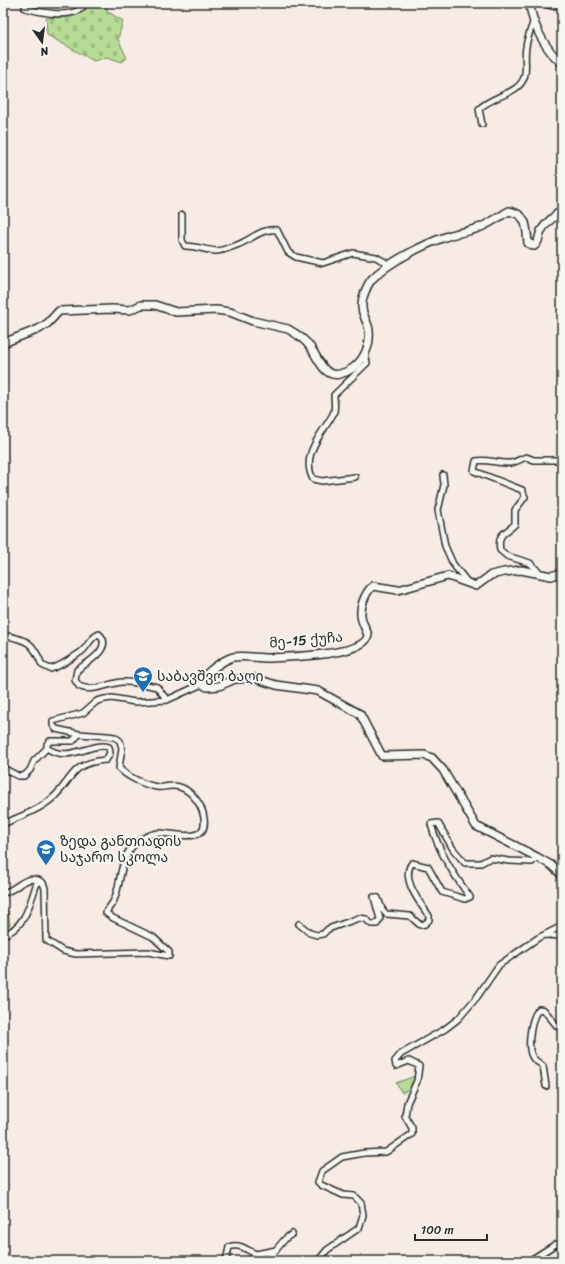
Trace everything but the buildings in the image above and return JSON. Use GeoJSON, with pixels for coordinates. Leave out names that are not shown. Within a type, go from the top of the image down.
{"type":"FeatureCollection","features":[{"type":"Feature","properties":{"kind":"street"},"geometry":{"type":"LineString","coordinates":[[26,3],[25,8],[38,12],[59,14],[72,13],[84,6],[85,3]]}},
{"type":"Feature","properties":{"kind":"street"},"geometry":{"type":"LineString","coordinates":[[530,3],[534,19],[545,43],[562,63]]}},
{"type":"Feature","properties":{"kind":"street"},"geometry":{"type":"LineString","coordinates":[[546,3],[552,5],[561,3]]}},
{"type":"Feature","properties":{"kind":"street"},"geometry":{"type":"LineString","coordinates":[[482,124],[479,109],[485,103],[514,89],[520,84],[525,75],[525,48],[534,19]]}},
{"type":"Feature","properties":{"kind":"street"},"geometry":{"type":"LineString","coordinates":[[3,343],[38,329],[48,323],[59,311],[112,309],[130,310],[147,304],[176,312],[223,311],[253,321],[288,329],[303,339],[311,348],[322,368],[330,373],[339,374],[353,368],[361,360],[365,353],[369,329],[362,307],[363,298],[372,280],[390,265],[446,236],[483,227],[509,211],[518,213],[523,218],[526,223],[528,243],[534,246],[539,242],[541,232],[546,224],[562,210]]}},
{"type":"Feature","properties":{"kind":"street"},"geometry":{"type":"LineString","coordinates":[[182,215],[182,240],[185,246],[195,246],[217,251],[238,245],[267,230],[277,230],[288,252],[296,257],[323,263],[353,253],[376,257],[390,265]]}},
{"type":"Feature","properties":{"kind":"street"},"geometry":{"type":"LineString","coordinates":[[355,477],[322,480],[313,479],[309,463],[314,443],[334,412],[334,395],[367,363],[365,353]]}},
{"type":"Feature","properties":{"kind":"street"},"geometry":{"type":"LineString","coordinates":[[541,574],[530,563],[507,556],[500,550],[499,543],[501,536],[506,530],[515,524],[515,510],[525,497],[522,490],[474,471],[476,461],[485,459],[499,463],[512,463],[526,457],[534,460],[562,460]]}},
{"type":"Feature","properties":{"kind":"street"},"geometry":{"type":"LineString","coordinates":[[443,475],[444,485],[438,510],[445,546],[453,564],[470,585],[478,586],[491,575],[504,572],[521,570],[551,576],[562,573]]}},
{"type":"Feature","properties":{"kind":"street","name":"მე-15 ქუჩა"},"geometry":{"type":"LineString","coordinates":[[202,684],[201,681],[207,674],[233,658],[268,658],[338,653],[360,646],[368,640],[368,635],[361,614],[367,592],[373,586],[398,590],[448,576],[454,577],[470,585]]}},
{"type":"Feature","properties":{"kind":"street"},"geometry":{"type":"LineString","coordinates":[[3,636],[28,643],[36,650],[42,665],[50,669],[56,668],[82,652],[94,636],[98,634],[103,641],[103,646],[95,658],[77,670],[75,680],[79,686],[89,688],[123,682],[157,686],[167,700]]}},
{"type":"Feature","properties":{"kind":"street"},"geometry":{"type":"LineString","coordinates":[[3,893],[12,890],[23,881],[31,878],[43,883],[45,888],[46,940],[64,951],[76,954],[92,955],[148,952],[169,956],[169,952],[153,937],[113,918],[106,913],[114,901],[123,860],[132,847],[141,839],[158,832],[193,836],[200,832],[204,825],[201,807],[189,792],[174,785],[158,787],[124,774],[119,768],[122,748],[120,741],[115,737],[79,734],[56,729],[53,725],[54,721],[83,713],[97,701],[112,698],[135,702],[167,700],[202,684],[213,687],[219,686],[236,678],[254,678],[276,685],[312,689],[325,694],[360,714],[382,756],[424,755],[432,758],[443,770],[476,826],[537,857],[551,865],[562,875]]}},
{"type":"Feature","properties":{"kind":"street"},"geometry":{"type":"LineString","coordinates":[[3,768],[18,776],[24,776],[30,770],[34,761],[47,748],[47,744],[50,741],[73,741],[79,734]]}},
{"type":"Feature","properties":{"kind":"street"},"geometry":{"type":"LineString","coordinates":[[3,824],[44,805],[56,795],[80,766],[90,761],[106,760],[110,753],[109,747],[103,745],[82,752],[68,754],[50,751],[47,748]]}},
{"type":"Feature","properties":{"kind":"street"},"geometry":{"type":"LineString","coordinates":[[299,924],[310,933],[317,935],[323,934],[328,929],[359,918],[366,919],[371,924],[377,924],[380,919],[374,897],[378,898],[382,909],[386,914],[410,916],[420,925],[425,924],[429,916],[415,894],[408,876],[408,867],[412,863],[428,867],[442,892],[465,899],[470,897],[453,871],[434,836],[431,824],[438,822],[453,849],[465,863],[481,863],[490,858],[532,862],[537,857]]}},
{"type":"Feature","properties":{"kind":"street"},"geometry":{"type":"LineString","coordinates":[[3,935],[14,931],[26,916],[38,880]]}},
{"type":"Feature","properties":{"kind":"street"},"geometry":{"type":"LineString","coordinates":[[318,1261],[327,1250],[360,1228],[363,1215],[361,1203],[354,1196],[343,1195],[321,1185],[318,1182],[322,1171],[342,1157],[364,1153],[386,1152],[412,1134],[412,1128],[406,1116],[407,1103],[417,1081],[419,1066],[409,1061],[396,1066],[395,1061],[401,1054],[445,1029],[458,1019],[477,997],[499,965],[544,935],[562,926]]}},
{"type":"Feature","properties":{"kind":"street"},"geometry":{"type":"LineString","coordinates":[[544,935],[562,936]]}},
{"type":"Feature","properties":{"kind":"street"},"geometry":{"type":"LineString","coordinates":[[546,1086],[544,1066],[533,1058],[530,1050],[532,1023],[535,1013],[539,1009],[544,1010],[557,1026],[562,1029]]}},
{"type":"Feature","properties":{"kind":"street"},"geometry":{"type":"LineString","coordinates":[[264,1261],[286,1238],[292,1234]]}},
{"type":"Feature","properties":{"kind":"street"},"geometry":{"type":"LineString","coordinates":[[529,1261],[556,1244],[562,1245]]}},
{"type":"Feature","properties":{"kind":"street"},"geometry":{"type":"LineString","coordinates":[[226,1261],[229,1247],[236,1245],[243,1246],[256,1254],[276,1250]]}},
{"type":"Feature","properties":{"kind":"green space"},"geometry":{"type":"Polygon","coordinates":[[[87,3],[107,3],[107,11],[123,21],[118,39],[127,58],[122,62],[107,57],[94,61],[47,35],[46,18],[72,17],[85,11],[87,3]]]}},
{"type":"Feature","properties":{"kind":"green space"},"geometry":{"type":"Polygon","coordinates":[[[4,908],[8,911],[10,925],[3,926],[4,908]]]}},
{"type":"Feature","properties":{"kind":"green space"},"geometry":{"type":"Polygon","coordinates":[[[415,1076],[412,1087],[402,1093],[396,1083],[415,1076]]]}},
{"type":"Feature","properties":{"kind":"place","name":"საბავშვო ბაღი"},"geometry":{"type":"Point","coordinates":[143,693]}},
{"type":"Feature","properties":{"kind":"place","name":"ზედა განთიადის საჯარო სკოლა"},"geometry":{"type":"Point","coordinates":[46,866]}}]}
